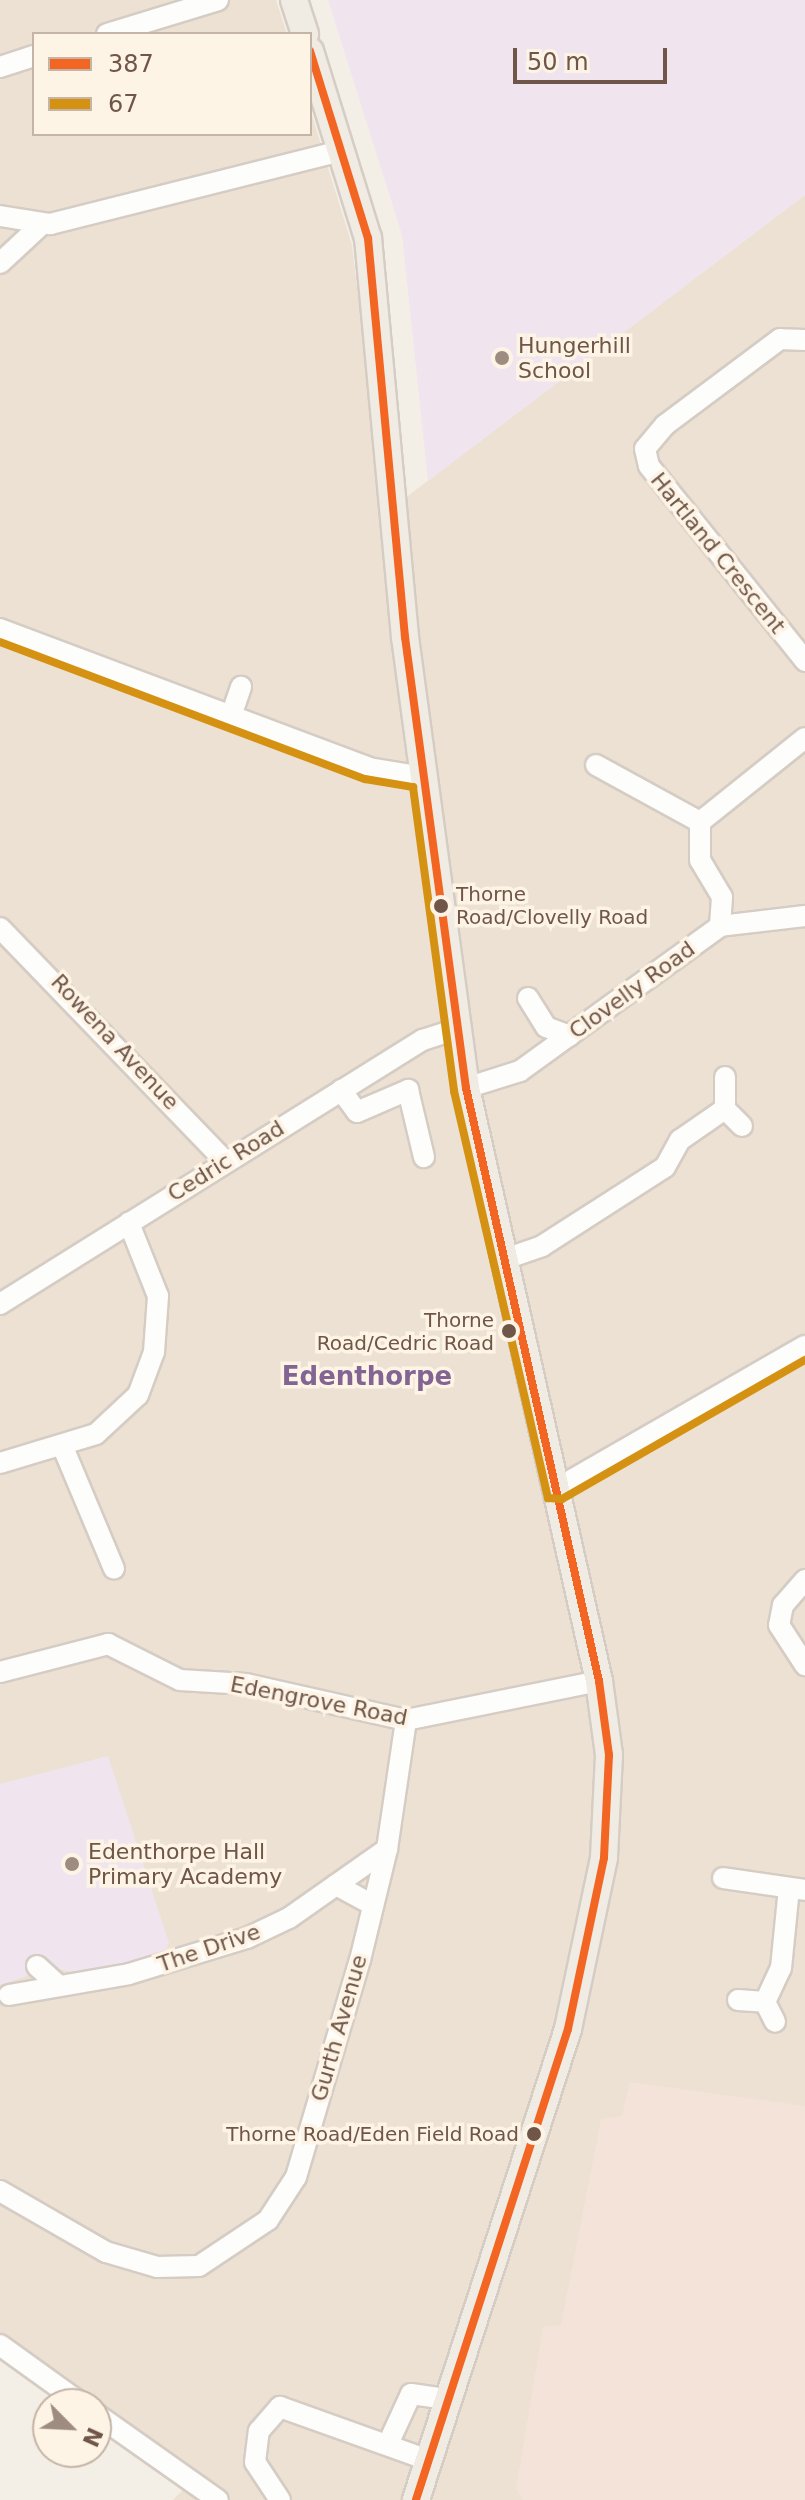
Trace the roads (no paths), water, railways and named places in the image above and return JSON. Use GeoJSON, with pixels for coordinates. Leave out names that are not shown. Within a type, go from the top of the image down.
{"type":"FeatureCollection","features":[{"type":"Feature","properties":{"kind":"main road"},"geometry":{"type":"LineString","coordinates":[[294,0],[304,32]]}},
{"type":"Feature","properties":{"kind":"main road"},"geometry":{"type":"LineString","coordinates":[[312,57],[368,238],[424,777],[466,1088],[599,1681],[609,1755],[604,1858],[568,2029],[446,2399],[416,2500]]}},
{"type":"Feature","properties":{"kind":"street"},"geometry":{"type":"LineString","coordinates":[[114,32],[218,0]]}},
{"type":"Feature","properties":{"kind":"street"},"geometry":{"type":"LineString","coordinates":[[0,67],[32,57]]}},
{"type":"Feature","properties":{"kind":"street"},"geometry":{"type":"LineString","coordinates":[[0,216],[41,225],[341,151]]}},
{"type":"Feature","properties":{"kind":"street"},"geometry":{"type":"LineString","coordinates":[[0,263],[41,225]]}},
{"type":"Feature","properties":{"kind":"street","name":"Hartland Crescent"},"geometry":{"type":"LineString","coordinates":[[805,340],[780,339],[665,425],[645,449],[649,466],[805,661]]}},
{"type":"Feature","properties":{"kind":"street"},"geometry":{"type":"LineString","coordinates":[[0,629],[369,768],[424,777]]}},
{"type":"Feature","properties":{"kind":"street"},"geometry":{"type":"LineString","coordinates":[[231,716],[241,687]]}},
{"type":"Feature","properties":{"kind":"street"},"geometry":{"type":"LineString","coordinates":[[700,822],[805,738]]}},
{"type":"Feature","properties":{"kind":"street"},"geometry":{"type":"LineString","coordinates":[[596,765],[700,822]]}},
{"type":"Feature","properties":{"kind":"street"},"geometry":{"type":"LineString","coordinates":[[700,822],[700,860],[722,897],[720,926]]}},
{"type":"Feature","properties":{"kind":"street","name":"Clovelly Road"},"geometry":{"type":"LineString","coordinates":[[466,1088],[520,1071],[720,926],[805,916]]}},
{"type":"Feature","properties":{"kind":"street","name":"Rowena Avenue"},"geometry":{"type":"LineString","coordinates":[[0,928],[225,1161]]}},
{"type":"Feature","properties":{"kind":"street"},"geometry":{"type":"LineString","coordinates":[[528,998],[546,1027],[569,1036]]}},
{"type":"Feature","properties":{"kind":"street","name":"Cedric Road"},"geometry":{"type":"LineString","coordinates":[[0,1304],[423,1040],[457,1029]]}},
{"type":"Feature","properties":{"kind":"street"},"geometry":{"type":"LineString","coordinates":[[725,1077],[725,1109],[742,1126]]}},
{"type":"Feature","properties":{"kind":"street"},"geometry":{"type":"LineString","coordinates":[[341,1090],[357,1112],[408,1090],[424,1157]]}},
{"type":"Feature","properties":{"kind":"street"},"geometry":{"type":"LineString","coordinates":[[505,1259],[542,1246],[665,1167],[680,1140],[725,1109]]}},
{"type":"Feature","properties":{"kind":"street"},"geometry":{"type":"LineString","coordinates":[[0,1463],[62,1445],[115,1421],[149,1373],[158,1296],[129,1223]]}},
{"type":"Feature","properties":{"kind":"street"},"geometry":{"type":"LineString","coordinates":[[556,1489],[805,1346]]}},
{"type":"Feature","properties":{"kind":"street"},"geometry":{"type":"LineString","coordinates":[[62,1445],[114,1569]]}},
{"type":"Feature","properties":{"kind":"street"},"geometry":{"type":"LineString","coordinates":[[805,1580],[783,1605],[779,1625],[805,1665]]}},
{"type":"Feature","properties":{"kind":"street","name":"Edengrove Road"},"geometry":{"type":"LineString","coordinates":[[0,1672],[108,1644],[180,1680],[246,1684],[406,1720],[599,1681]]}},
{"type":"Feature","properties":{"kind":"street","name":"Gurth Avenue"},"geometry":{"type":"LineString","coordinates":[[0,2191],[106,2252],[157,2267],[209,2261],[268,2220],[296,2177],[373,1905],[387,1849],[406,1720]]}},
{"type":"Feature","properties":{"kind":"street","name":"The Drive"},"geometry":{"type":"LineString","coordinates":[[9,1995],[232,1944],[289,1918],[387,1849]]}},
{"type":"Feature","properties":{"kind":"street"},"geometry":{"type":"LineString","coordinates":[[723,1878],[797,1889],[781,1968],[765,2002]]}},
{"type":"Feature","properties":{"kind":"street"},"geometry":{"type":"LineString","coordinates":[[336,1885],[373,1905]]}},
{"type":"Feature","properties":{"kind":"street"},"geometry":{"type":"LineString","coordinates":[[37,1966],[59,1986]]}},
{"type":"Feature","properties":{"kind":"street"},"geometry":{"type":"LineString","coordinates":[[738,2000],[765,2002]]}},
{"type":"Feature","properties":{"kind":"street"},"geometry":{"type":"LineString","coordinates":[[765,2002],[775,2022]]}},
{"type":"Feature","properties":{"kind":"street"},"geometry":{"type":"LineString","coordinates":[[0,2345],[60,2388]]}},
{"type":"Feature","properties":{"kind":"street"},"geometry":{"type":"LineString","coordinates":[[388,2444],[411,2394],[446,2399]]}},
{"type":"Feature","properties":{"kind":"street"},"geometry":{"type":"LineString","coordinates":[[280,2500],[255,2462],[259,2431],[280,2407],[428,2460]]}},
{"type":"Feature","properties":{"kind":"street"},"geometry":{"type":"LineString","coordinates":[[112,2425],[218,2500]]}},
{"type":"Feature","properties":{"kind":"place","name":"Hungerhill School"},"geometry":{"type":"Point","coordinates":[502,358]}},
{"type":"Feature","properties":{"kind":"place","name":"Thorne Road/Clovelly Road"},"geometry":{"type":"Point","coordinates":[441,906]}},
{"type":"Feature","properties":{"kind":"place","name":"Thorne Road/Cedric Road"},"geometry":{"type":"Point","coordinates":[509,1331]}},
{"type":"Feature","properties":{"kind":"place","name":"Edenthorpe Hall Primary Academy"},"geometry":{"type":"Point","coordinates":[72,1864]}},
{"type":"Feature","properties":{"kind":"place","name":"Thorne Road/Eden Field Road"},"geometry":{"type":"Point","coordinates":[534,2134]}},
{"type":"Feature","properties":{"kind":"district","name":"Edenthorpe"},"geometry":{"type":"Point","coordinates":[367,1377]}}]}
